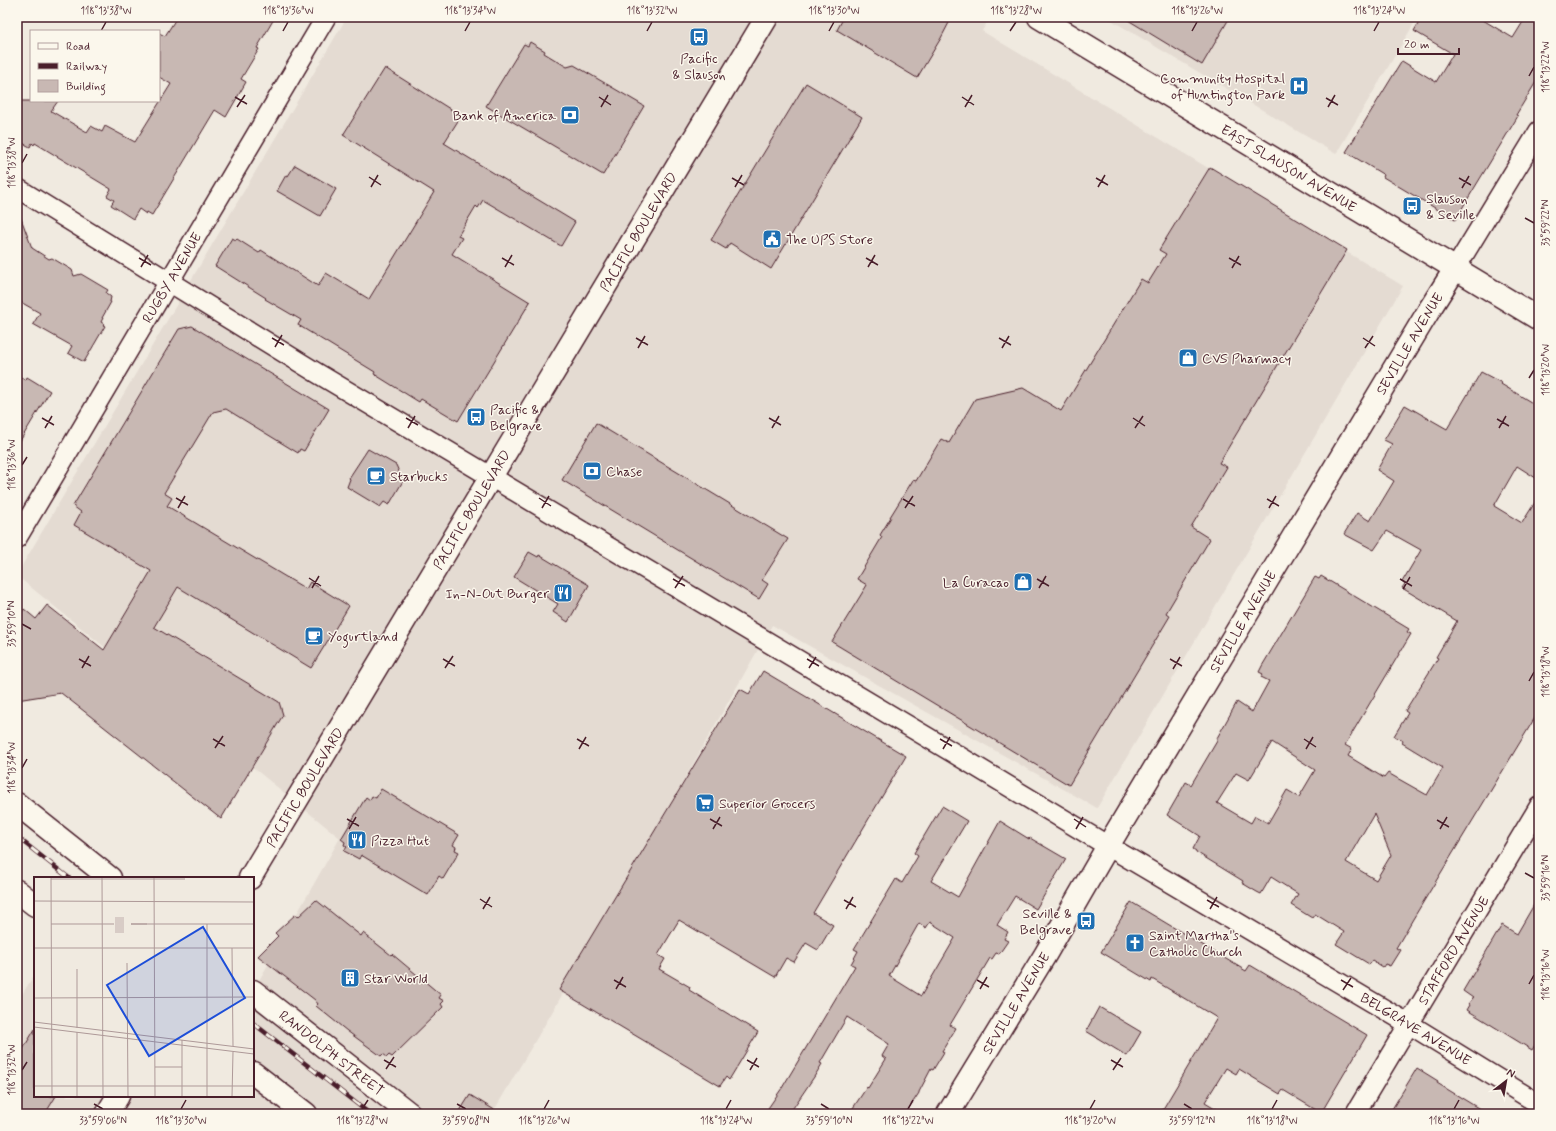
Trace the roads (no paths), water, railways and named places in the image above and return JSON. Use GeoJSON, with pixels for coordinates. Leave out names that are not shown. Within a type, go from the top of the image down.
{"type":"FeatureCollection","features":[{"type":"Feature","properties":{"kind":"main road","name":"PACIFIC BOULEVARD"},"geometry":{"type":"LineString","coordinates":[[251,877],[767,17]]}},
{"type":"Feature","properties":{"kind":"main road","name":"EAST SLAUSON AVENUE"},"geometry":{"type":"LineString","coordinates":[[1039,17],[1539,319]]}},
{"type":"Feature","properties":{"kind":"main road","name":"SEVILLE AVENUE"},"geometry":{"type":"LineString","coordinates":[[948,1114],[1045,955],[1108,846],[1431,307],[1456,268]]}},
{"type":"Feature","properties":{"kind":"main road"},"geometry":{"type":"LineString","coordinates":[[17,804],[109,877]]}},
{"type":"Feature","properties":{"kind":"main road"},"geometry":{"type":"LineString","coordinates":[[17,891],[34,904]]}},
{"type":"Feature","properties":{"kind":"main road","name":"RANDOLPH STREET"},"geometry":{"type":"LineString","coordinates":[[254,992],[410,1114]]}},
{"type":"Feature","properties":{"kind":"main road"},"geometry":{"type":"LineString","coordinates":[[254,1074],[306,1114]]}},
{"type":"Feature","properties":{"kind":"main road"},"geometry":{"type":"LineString","coordinates":[[107,1114],[117,1097]]}},
{"type":"Feature","properties":{"kind":"street","name":"RUGBY AVENUE"},"geometry":{"type":"LineString","coordinates":[[17,538],[168,281],[273,108],[326,17]]}},
{"type":"Feature","properties":{"kind":"street","name":"SEVILLE AVENUE"},"geometry":{"type":"LineString","coordinates":[[1456,268],[1539,131]]}},
{"type":"Feature","properties":{"kind":"street","name":"BELGRAVE AVENUE"},"geometry":{"type":"LineString","coordinates":[[17,188],[323,376],[1408,1024],[1539,1104]]}},
{"type":"Feature","properties":{"kind":"street","name":"STAFFORD AVENUE"},"geometry":{"type":"LineString","coordinates":[[1355,1114],[1539,807]]}},
{"type":"Feature","properties":{"kind":"railway"},"geometry":{"type":"LineString","coordinates":[[17,837],[68,877]]}},
{"type":"Feature","properties":{"kind":"railway"},"geometry":{"type":"LineString","coordinates":[[254,1024],[370,1114]]}},
{"type":"Feature","properties":{"kind":"place","name":"Pacific & Slauson"},"geometry":{"type":"Point","coordinates":[699,37]}},
{"type":"Feature","properties":{"kind":"place","name":"Community Hospital of Huntington Park"},"geometry":{"type":"Point","coordinates":[1299,86]}},
{"type":"Feature","properties":{"kind":"place","name":"Bank of America"},"geometry":{"type":"Point","coordinates":[570,115]}},
{"type":"Feature","properties":{"kind":"place","name":"Slauson & Seville"},"geometry":{"type":"Point","coordinates":[1412,206]}},
{"type":"Feature","properties":{"kind":"place","name":"The UPS Store"},"geometry":{"type":"Point","coordinates":[772,239]}},
{"type":"Feature","properties":{"kind":"place","name":"CVS Pharmacy"},"geometry":{"type":"Point","coordinates":[1188,358]}},
{"type":"Feature","properties":{"kind":"place","name":"Pacific & Belgrave"},"geometry":{"type":"Point","coordinates":[476,417]}},
{"type":"Feature","properties":{"kind":"place","name":"Chase"},"geometry":{"type":"Point","coordinates":[592,471]}},
{"type":"Feature","properties":{"kind":"place","name":"Starbucks"},"geometry":{"type":"Point","coordinates":[376,476]}},
{"type":"Feature","properties":{"kind":"place","name":"La Curacao"},"geometry":{"type":"Point","coordinates":[1023,582]}},
{"type":"Feature","properties":{"kind":"place","name":"In-N-Out Burger"},"geometry":{"type":"Point","coordinates":[563,593]}},
{"type":"Feature","properties":{"kind":"place","name":"Yogurtland"},"geometry":{"type":"Point","coordinates":[314,636]}},
{"type":"Feature","properties":{"kind":"place","name":"Superior Grocers"},"geometry":{"type":"Point","coordinates":[705,803]}},
{"type":"Feature","properties":{"kind":"place","name":"Pizza Hut"},"geometry":{"type":"Point","coordinates":[357,840]}},
{"type":"Feature","properties":{"kind":"place","name":"Seville & Belgrave"},"geometry":{"type":"Point","coordinates":[1086,921]}},
{"type":"Feature","properties":{"kind":"place","name":"Saint Martha's Catholic Church"},"geometry":{"type":"Point","coordinates":[1135,943]}},
{"type":"Feature","properties":{"kind":"place","name":"Star World"},"geometry":{"type":"Point","coordinates":[350,978]}}]}
